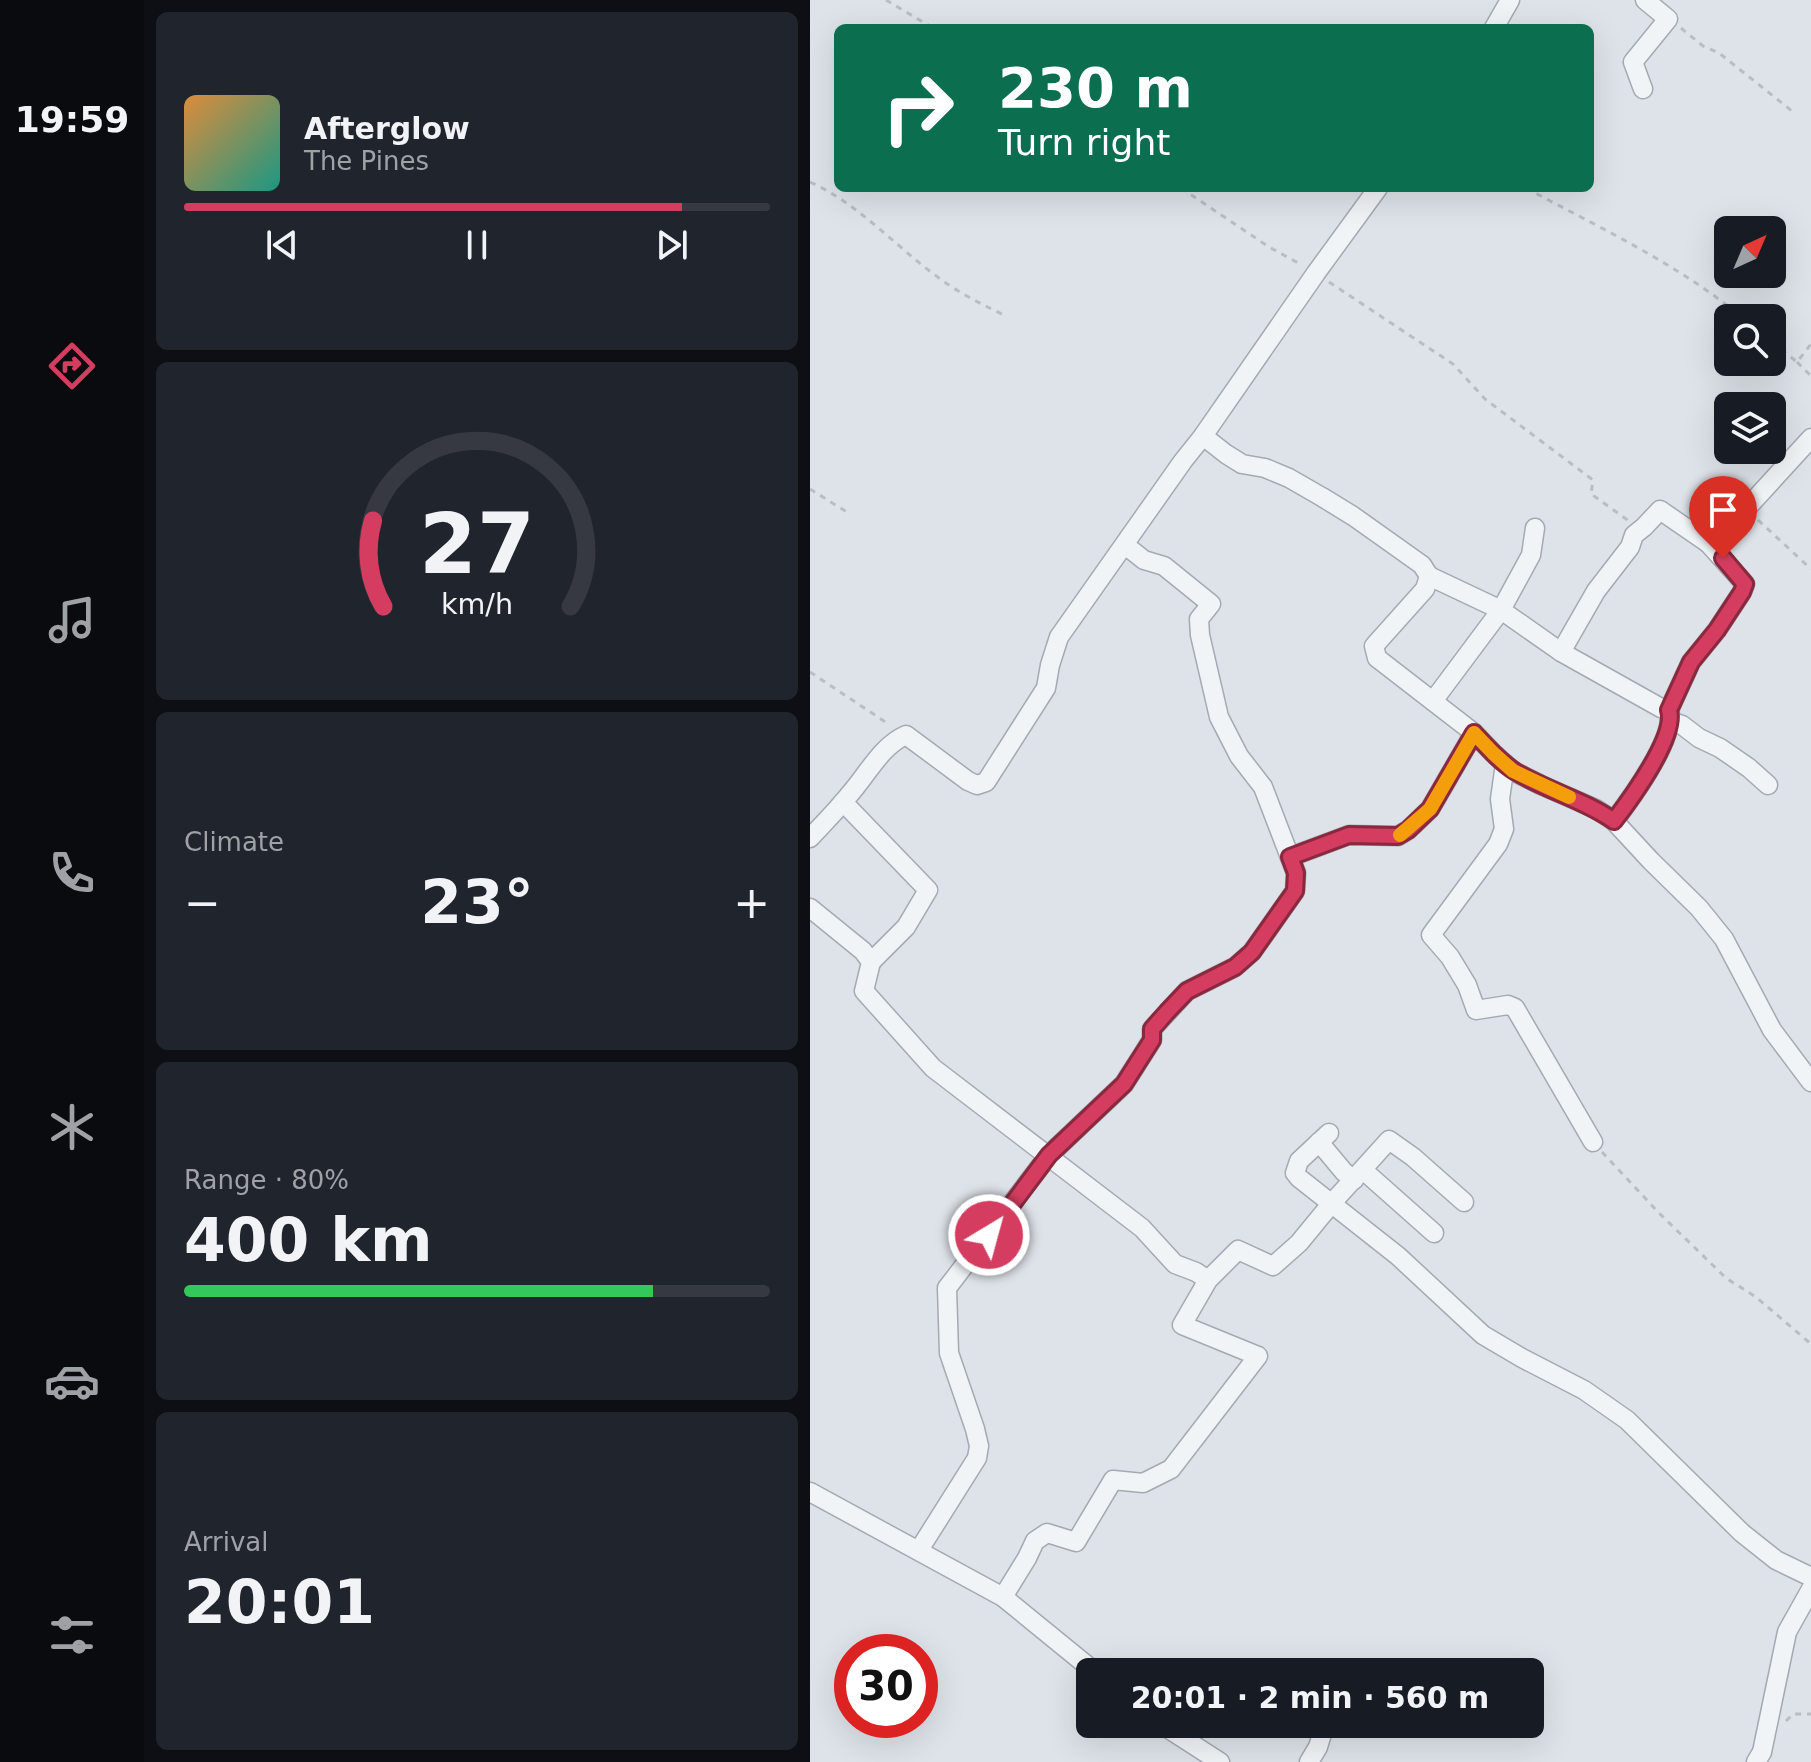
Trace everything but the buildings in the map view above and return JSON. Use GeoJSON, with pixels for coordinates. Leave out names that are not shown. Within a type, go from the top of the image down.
{"type":"FeatureCollection","features":[{"type":"Feature","properties":{"kind":"street"},"geometry":{"type":"LineString","coordinates":[[1496,24],[1510,0]]}},
{"type":"Feature","properties":{"kind":"street"},"geometry":{"type":"LineString","coordinates":[[1643,89],[1633,62],[1668,19],[1645,0]]}},
{"type":"Feature","properties":{"kind":"street"},"geometry":{"type":"LineString","coordinates":[[810,838],[896,739],[906,735],[968,781],[977,785],[986,782],[1046,688],[1059,637],[1375,192]]}},
{"type":"Feature","properties":{"kind":"street"},"geometry":{"type":"LineString","coordinates":[[1203,436],[1242,464],[1265,468],[1289,478],[1353,516],[1422,565],[1429,576],[1501,610],[1561,652],[1661,708],[1699,738],[1749,768],[1768,785]]}},
{"type":"Feature","properties":{"kind":"street"},"geometry":{"type":"LineString","coordinates":[[1708,543],[1740,510],[1746,509],[1811,438]]}},
{"type":"Feature","properties":{"kind":"street"},"geometry":{"type":"LineString","coordinates":[[1561,652],[1596,591],[1630,547],[1634,535],[1660,510],[1708,543],[1745,584],[1717,630],[1691,662],[1669,716],[1660,749],[1636,792],[1614,821]]}},
{"type":"Feature","properties":{"kind":"street"},"geometry":{"type":"LineString","coordinates":[[1433,701],[1501,610],[1531,555],[1535,528]]}},
{"type":"Feature","properties":{"kind":"street"},"geometry":{"type":"LineString","coordinates":[[919,1550],[977,1458],[979,1446],[949,1353],[947,1288],[1049,1155],[1124,1084],[1152,1040],[1152,1029],[1187,991],[1235,967],[1252,952],[1295,891],[1296,873],[1263,787],[1239,756],[1219,717],[1199,627],[1199,619],[1211,604],[1164,566],[1144,560],[1125,545]]}},
{"type":"Feature","properties":{"kind":"street"},"geometry":{"type":"LineString","coordinates":[[1429,576],[1425,589],[1374,646],[1377,658],[1474,733],[1513,771],[1596,809],[1614,821],[1699,908],[1724,939],[1772,1030],[1811,1082]]}},
{"type":"Feature","properties":{"kind":"street"},"geometry":{"type":"LineString","coordinates":[[1290,857],[1349,835],[1398,836],[1408,830],[1430,809],[1474,733]]}},
{"type":"Feature","properties":{"kind":"street"},"geometry":{"type":"LineString","coordinates":[[1505,764],[1500,799],[1504,829],[1498,844],[1431,935],[1450,957],[1467,985],[1476,1010],[1508,1005],[1515,1008],[1593,1142]]}},
{"type":"Feature","properties":{"kind":"street"},"geometry":{"type":"LineString","coordinates":[[843,802],[928,890],[906,927],[871,962],[864,991],[933,1068],[1142,1228],[1175,1264],[1208,1280]]}},
{"type":"Feature","properties":{"kind":"street"},"geometry":{"type":"LineString","coordinates":[[810,908],[863,951],[871,962]]}},
{"type":"Feature","properties":{"kind":"street"},"geometry":{"type":"LineString","coordinates":[[1434,1233],[1358,1175],[1344,1172],[1324,1138],[1299,1161],[1295,1173],[1299,1178],[1398,1256],[1483,1335],[1584,1390],[1627,1420],[1742,1533],[1776,1560],[1811,1577]]}},
{"type":"Feature","properties":{"kind":"street"},"geometry":{"type":"LineString","coordinates":[[1003,1597],[1035,1541],[1047,1533],[1076,1542],[1113,1480],[1143,1483],[1171,1469],[1258,1356],[1182,1325],[1208,1280],[1238,1250],[1273,1266],[1299,1243],[1389,1140],[1464,1202]]}},
{"type":"Feature","properties":{"kind":"street"},"geometry":{"type":"LineString","coordinates":[[810,1492],[1003,1597],[1078,1658]]}},
{"type":"Feature","properties":{"kind":"street"},"geometry":{"type":"LineString","coordinates":[[1756,1762],[1762,1752],[1787,1632],[1811,1589]]}},
{"type":"Feature","properties":{"kind":"street"},"geometry":{"type":"LineString","coordinates":[[1183,1738],[1220,1762]]}},
{"type":"Feature","properties":{"kind":"street"},"geometry":{"type":"LineString","coordinates":[[1309,1762],[1321,1738]]}},
{"type":"Feature","properties":{"kind":"path"},"geometry":{"type":"LineString","coordinates":[[886,0],[926,24]]}},
{"type":"Feature","properties":{"kind":"path"},"geometry":{"type":"LineString","coordinates":[[1668,19],[1703,46],[1719,53],[1792,111]]}},
{"type":"Feature","properties":{"kind":"path"},"geometry":{"type":"LineString","coordinates":[[810,182],[854,209],[938,278],[1004,315]]}},
{"type":"Feature","properties":{"kind":"path"},"geometry":{"type":"LineString","coordinates":[[1187,192],[1453,364],[1485,399],[1593,480],[1591,494],[1632,523],[1634,535]]}},
{"type":"Feature","properties":{"kind":"path"},"geometry":{"type":"LineString","coordinates":[[1533,192],[1671,266],[1726,304]]}},
{"type":"Feature","properties":{"kind":"path"},"geometry":{"type":"LineString","coordinates":[[1797,362],[1811,344]]}},
{"type":"Feature","properties":{"kind":"path"},"geometry":{"type":"LineString","coordinates":[[1786,353],[1811,376]]}},
{"type":"Feature","properties":{"kind":"path"},"geometry":{"type":"LineString","coordinates":[[810,489],[850,514]]}},
{"type":"Feature","properties":{"kind":"path"},"geometry":{"type":"LineString","coordinates":[[1746,509],[1811,569]]}},
{"type":"Feature","properties":{"kind":"path"},"geometry":{"type":"LineString","coordinates":[[810,672],[906,735]]}},
{"type":"Feature","properties":{"kind":"path"},"geometry":{"type":"LineString","coordinates":[[1593,1142],[1659,1213],[1726,1278],[1756,1297],[1811,1344]]}},
{"type":"Feature","properties":{"kind":"path"},"geometry":{"type":"LineString","coordinates":[[1793,1714],[1811,1714]]}},
{"type":"Feature","properties":{"kind":"slow traffic"},"geometry":{"type":"LineString","coordinates":[[1400,835],[1430,809],[1474,733],[1513,771],[1569,797]]}},
{"type":"Feature","properties":{"kind":"route"},"geometry":{"type":"LineString","coordinates":[[989,1235],[1049,1155],[1124,1084],[1152,1040],[1152,1029],[1167,1012],[1187,991],[1235,967],[1252,952],[1295,891],[1296,873],[1290,857],[1349,835],[1398,836],[1408,830],[1430,809],[1474,733],[1513,771],[1596,809],[1614,821],[1636,792],[1660,749],[1671,717],[1669,710],[1691,662],[1742,592],[1745,584],[1723,558]]}}]}
